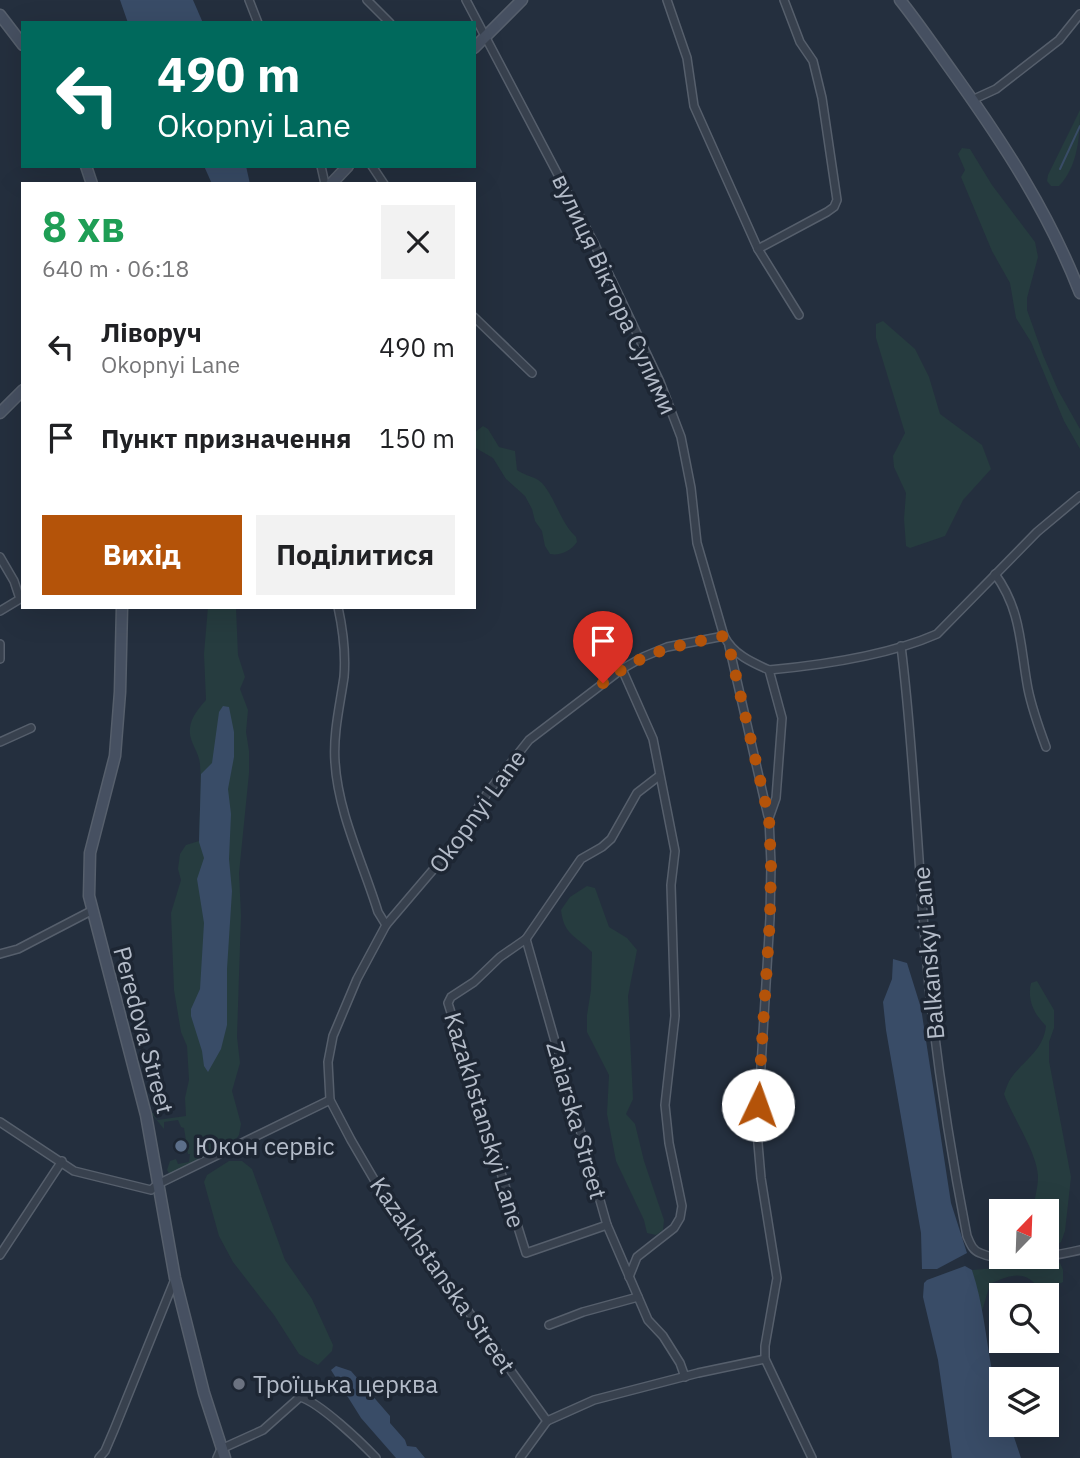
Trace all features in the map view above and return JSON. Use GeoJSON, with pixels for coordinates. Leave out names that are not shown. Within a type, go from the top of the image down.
{"type":"FeatureCollection","features":[{"type":"Feature","properties":{"kind":"street"},"geometry":{"type":"LineString","coordinates":[[249,0],[257,21]]}},
{"type":"Feature","properties":{"kind":"street"},"geometry":{"type":"LineString","coordinates":[[367,0],[388,21]]}},
{"type":"Feature","properties":{"kind":"street","name":"вулиця Віктора Сулими"},"geometry":{"type":"LineString","coordinates":[[466,0],[594,243],[660,383],[681,437],[691,488],[697,543],[729,646],[769,818],[770,905],[757,1132],[761,1178],[777,1278],[765,1359]]}},
{"type":"Feature","properties":{"kind":"street"},"geometry":{"type":"LineString","coordinates":[[476,46],[522,0]]}},
{"type":"Feature","properties":{"kind":"street"},"geometry":{"type":"LineString","coordinates":[[667,0],[687,58],[694,106],[758,249],[799,315]]}},
{"type":"Feature","properties":{"kind":"street"},"geometry":{"type":"LineString","coordinates":[[758,249],[827,212],[834,207],[837,200],[822,99],[813,61],[800,42],[784,0]]}},
{"type":"Feature","properties":{"kind":"street"},"geometry":{"type":"LineString","coordinates":[[900,0],[972,100],[1047,217],[1080,293]]}},
{"type":"Feature","properties":{"kind":"street"},"geometry":{"type":"LineString","coordinates":[[972,100],[996,89],[1059,40],[1080,14]]}},
{"type":"Feature","properties":{"kind":"street"},"geometry":{"type":"LineString","coordinates":[[0,15],[21,42]]}},
{"type":"Feature","properties":{"kind":"street"},"geometry":{"type":"LineString","coordinates":[[333,182],[346,168]]}},
{"type":"Feature","properties":{"kind":"street"},"geometry":{"type":"LineString","coordinates":[[476,319],[532,373]]}},
{"type":"Feature","properties":{"kind":"street"},"geometry":{"type":"LineString","coordinates":[[2,408],[21,392]]}},
{"type":"Feature","properties":{"kind":"street"},"geometry":{"type":"LineString","coordinates":[[729,646],[748,660],[769,670],[807,666],[901,646],[937,634],[1037,531],[1080,496]]}},
{"type":"Feature","properties":{"kind":"street"},"geometry":{"type":"LineString","coordinates":[[0,557],[14,580],[20,599],[0,611]]}},
{"type":"Feature","properties":{"kind":"street"},"geometry":{"type":"LineString","coordinates":[[995,575],[1014,606],[1028,690],[1046,747]]}},
{"type":"Feature","properties":{"kind":"street","name":"Peredova Street"},"geometry":{"type":"LineString","coordinates":[[122,609],[116,745],[90,853],[88,877],[91,911],[146,1115],[175,1278],[221,1455]]}},
{"type":"Feature","properties":{"kind":"street"},"geometry":{"type":"LineString","coordinates":[[338,609],[343,632],[344,677],[338,699],[335,763],[343,806],[353,839],[378,912],[386,925]]}},
{"type":"Feature","properties":{"kind":"street","name":"Okopnyi Lane"},"geometry":{"type":"LineString","coordinates":[[386,925],[456,844],[488,792],[529,740],[622,669],[643,657],[667,648],[724,636]]}},
{"type":"Feature","properties":{"kind":"street"},"geometry":{"type":"LineString","coordinates":[[0,644],[0,659]]}},
{"type":"Feature","properties":{"kind":"street","name":"Balkanskyi Lane"},"geometry":{"type":"LineString","coordinates":[[901,646],[911,723],[919,869],[939,1069],[951,1156],[967,1236],[971,1247],[979,1253],[1035,1259],[1080,1250]]}},
{"type":"Feature","properties":{"kind":"street"},"geometry":{"type":"LineString","coordinates":[[622,669],[653,739],[675,861],[671,885],[675,1016],[665,1105],[666,1126],[682,1206],[680,1218],[674,1228],[637,1257],[629,1278]]}},
{"type":"Feature","properties":{"kind":"street","name":"вулиця Віктора Сулими"},"geometry":{"type":"LineString","coordinates":[[769,670],[782,718],[776,798],[769,818]]}},
{"type":"Feature","properties":{"kind":"street"},"geometry":{"type":"LineString","coordinates":[[0,742],[32,728]]}},
{"type":"Feature","properties":{"kind":"street"},"geometry":{"type":"LineString","coordinates":[[526,939],[581,859],[611,839],[637,793],[659,776]]}},
{"type":"Feature","properties":{"kind":"street"},"geometry":{"type":"LineString","coordinates":[[0,954],[18,949],[91,911]]}},
{"type":"Feature","properties":{"kind":"street","name":"Kazakhstanska Street"},"geometry":{"type":"LineString","coordinates":[[386,925],[357,979],[333,1036],[328,1062],[330,1100],[396,1217],[448,1283],[547,1421]]}},
{"type":"Feature","properties":{"kind":"street","name":"Kazakhstanskyi Lane"},"geometry":{"type":"LineString","coordinates":[[526,939],[500,957],[474,982],[450,997],[448,1003],[526,1253],[607,1225]]}},
{"type":"Feature","properties":{"kind":"street","name":"Zaiarska Street"},"geometry":{"type":"LineString","coordinates":[[526,939],[607,1225],[648,1320],[663,1336],[680,1363],[685,1377]]}},
{"type":"Feature","properties":{"kind":"street"},"geometry":{"type":"LineString","coordinates":[[0,1122],[74,1171],[151,1190],[158,1184],[330,1100]]}},
{"type":"Feature","properties":{"kind":"street"},"geometry":{"type":"LineString","coordinates":[[0,1255],[62,1161]]}},
{"type":"Feature","properties":{"kind":"street"},"geometry":{"type":"LineString","coordinates":[[99,1458],[110,1441],[175,1278]]}},
{"type":"Feature","properties":{"kind":"street"},"geometry":{"type":"LineString","coordinates":[[548,1325],[638,1297]]}},
{"type":"Feature","properties":{"kind":"street"},"geometry":{"type":"LineString","coordinates":[[520,1458],[547,1421],[593,1400],[765,1359],[812,1458]]}},
{"type":"Feature","properties":{"kind":"street"},"geometry":{"type":"LineString","coordinates":[[221,1455],[263,1430],[300,1397],[311,1402],[359,1440],[376,1458]]}},
{"type":"Feature","properties":{"kind":"green space"},"geometry":{"type":"Polygon","coordinates":[[[1080,110],[1074,160],[1059,186],[1051,186],[1047,181],[1048,175],[1080,110]]]}},
{"type":"Feature","properties":{"kind":"green space"},"geometry":{"type":"Polygon","coordinates":[[[962,148],[970,149],[992,185],[1035,242],[1038,257],[1027,298],[1027,310],[1058,390],[1080,429],[1080,449],[1064,421],[1031,342],[1016,318],[1010,283],[992,251],[961,177],[965,170],[958,154],[962,148]]]}},
{"type":"Feature","properties":{"kind":"green space"},"geometry":{"type":"Polygon","coordinates":[[[883,321],[915,349],[929,377],[940,414],[982,445],[991,469],[963,500],[945,536],[910,548],[906,546],[904,519],[906,493],[894,467],[893,456],[905,433],[876,338],[876,324],[883,321]]]}},
{"type":"Feature","properties":{"kind":"green space"},"geometry":{"type":"Polygon","coordinates":[[[483,426],[488,429],[499,447],[515,451],[517,470],[539,481],[547,489],[576,537],[575,545],[561,553],[550,554],[525,496],[506,479],[493,458],[476,448],[476,431],[483,426]]]}},
{"type":"Feature","properties":{"kind":"green space"},"geometry":{"type":"Polygon","coordinates":[[[208,609],[236,609],[238,655],[245,677],[240,689],[248,710],[246,732],[249,751],[239,873],[241,915],[237,1037],[240,1063],[232,1091],[241,1124],[239,1135],[234,1142],[171,1176],[167,1170],[170,1161],[176,1159],[178,1164],[189,1162],[190,1154],[184,1128],[178,1120],[164,1122],[164,1129],[151,1113],[154,1113],[157,1120],[186,1116],[185,1098],[189,1080],[187,1046],[181,1032],[174,990],[171,913],[181,880],[178,869],[180,854],[186,845],[199,841],[200,764],[190,733],[194,716],[206,700],[204,654],[208,609]]]}},
{"type":"Feature","properties":{"kind":"green space"},"geometry":{"type":"Polygon","coordinates":[[[587,886],[595,888],[609,927],[627,938],[637,950],[628,996],[633,1099],[626,1114],[635,1124],[664,1220],[663,1230],[656,1235],[647,1233],[644,1220],[616,1161],[607,1114],[609,1075],[587,1032],[592,952],[571,934],[562,918],[561,910],[570,897],[587,886]]]}},
{"type":"Feature","properties":{"kind":"green space"},"geometry":{"type":"Polygon","coordinates":[[[1037,981],[1054,1010],[1049,1061],[1071,1177],[1065,1231],[1059,1244],[1059,1199],[1035,1199],[1038,1181],[1034,1157],[1004,1094],[1011,1078],[1037,1049],[1044,1035],[1046,1026],[1035,1012],[1031,1001],[1031,983],[1037,981]]]}},
{"type":"Feature","properties":{"kind":"green space"},"geometry":{"type":"Polygon","coordinates":[[[229,1161],[242,1161],[252,1169],[285,1260],[312,1299],[333,1345],[332,1351],[318,1365],[299,1354],[274,1315],[233,1262],[219,1236],[204,1182],[207,1175],[229,1161]]]}},
{"type":"Feature","properties":{"kind":"green space"},"geometry":{"type":"Polygon","coordinates":[[[1059,1263],[1063,1270],[1063,1282],[1059,1284],[1034,1283],[1021,1276],[989,1283],[982,1311],[972,1270],[1059,1269],[1059,1263]]]}},
{"type":"Feature","properties":{"kind":"water"},"geometry":{"type":"Polygon","coordinates":[[[120,0],[193,0],[202,21],[127,21],[120,0]]]}},
{"type":"Feature","properties":{"kind":"water"},"geometry":{"type":"Polygon","coordinates":[[[205,168],[246,168],[250,182],[211,182],[205,168]]]}},
{"type":"Feature","properties":{"kind":"water"},"geometry":{"type":"Polygon","coordinates":[[[223,706],[229,707],[234,732],[234,757],[228,789],[232,891],[227,1025],[221,1049],[208,1072],[204,1066],[191,1009],[200,989],[204,923],[197,879],[204,858],[199,842],[201,774],[212,763],[219,712],[223,706]]]}},
{"type":"Feature","properties":{"kind":"water"},"geometry":{"type":"Polygon","coordinates":[[[893,959],[907,963],[921,1008],[951,1203],[967,1253],[937,1269],[922,1269],[921,1233],[886,1030],[883,1002],[892,979],[893,959]]]}},
{"type":"Feature","properties":{"kind":"water"},"geometry":{"type":"Polygon","coordinates":[[[965,1266],[972,1270],[991,1367],[989,1367],[989,1437],[1014,1437],[1021,1458],[952,1458],[938,1360],[923,1297],[924,1283],[965,1266]]]}},
{"type":"Feature","properties":{"kind":"water"},"geometry":{"type":"Polygon","coordinates":[[[336,1366],[351,1371],[390,1416],[390,1423],[407,1446],[416,1447],[425,1458],[396,1458],[361,1418],[331,1370],[336,1366]]]}},
{"type":"Feature","properties":{"kind":"waterway"},"geometry":{"type":"LineString","coordinates":[[1060,169],[1080,126]]}},
{"type":"Feature","properties":{"kind":"place","name":"Юкон сервіс"},"geometry":{"type":"Point","coordinates":[181,1146]}},
{"type":"Feature","properties":{"kind":"place","name":"Троїцька церква"},"geometry":{"type":"Point","coordinates":[239,1384]}},
{"type":"Feature","properties":{"kind":"route"},"geometry":{"type":"LineString","coordinates":[[603,683],[643,657],[667,648],[724,636],[729,646],[769,818],[770,918],[758,1105]]}}]}
